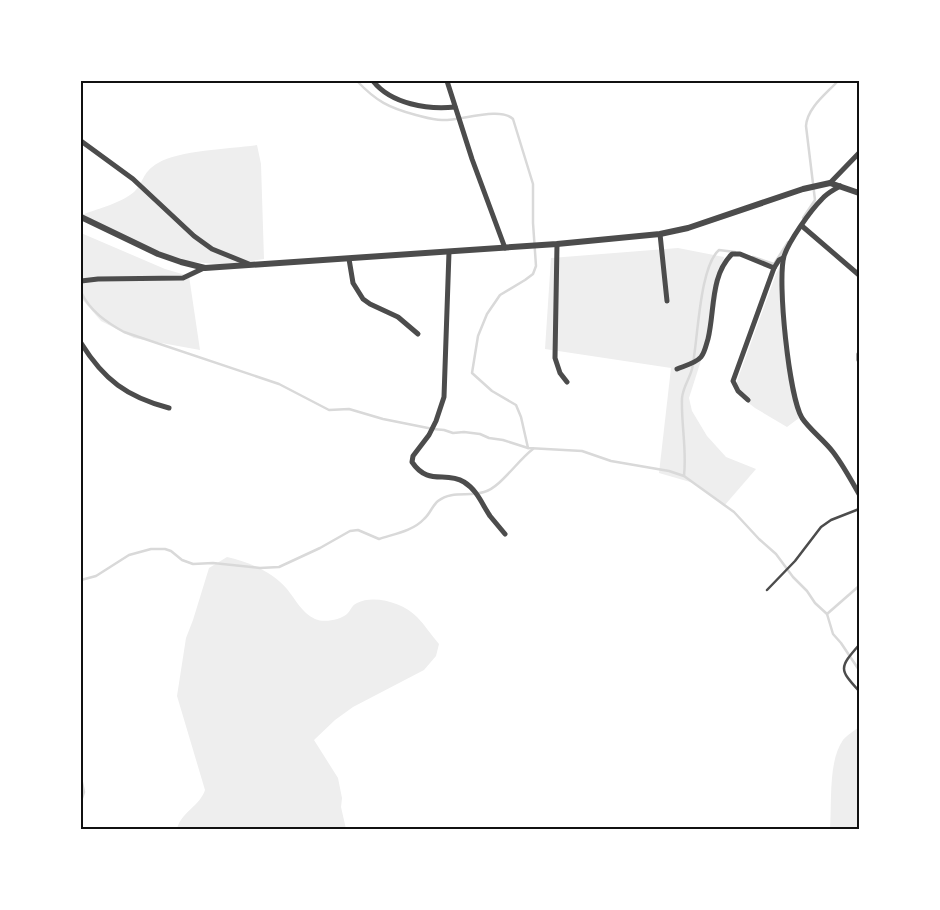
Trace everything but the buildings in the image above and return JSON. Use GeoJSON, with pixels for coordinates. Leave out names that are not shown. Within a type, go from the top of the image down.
{"type":"FeatureCollection","features":[{"type":"Feature","properties":{"kind":"street"},"geometry":{"type":"LineString","coordinates":[[373,81],[382,91],[401,100],[437,108],[455,107]]}},
{"type":"Feature","properties":{"kind":"street"},"geometry":{"type":"LineString","coordinates":[[447,81],[472,159],[505,248]]}},
{"type":"Feature","properties":{"kind":"street"},"geometry":{"type":"LineString","coordinates":[[81,141],[133,179],[194,236],[212,249],[252,265]]}},
{"type":"Feature","properties":{"kind":"street"},"geometry":{"type":"LineString","coordinates":[[830,183],[859,153]]}},
{"type":"Feature","properties":{"kind":"street"},"geometry":{"type":"LineString","coordinates":[[81,217],[158,254],[205,268],[505,248],[660,234],[688,228],[803,189],[830,183],[859,193]]}},
{"type":"Feature","properties":{"kind":"street"},"geometry":{"type":"LineString","coordinates":[[841,186],[822,199],[788,247],[783,258],[782,281],[786,339],[792,388],[797,406],[803,418],[833,452],[859,494]]}},
{"type":"Feature","properties":{"kind":"street"},"geometry":{"type":"LineString","coordinates":[[802,226],[859,275]]}},
{"type":"Feature","properties":{"kind":"street"},"geometry":{"type":"LineString","coordinates":[[660,234],[667,301]]}},
{"type":"Feature","properties":{"kind":"street"},"geometry":{"type":"LineString","coordinates":[[557,244],[558,278],[555,358],[560,373],[567,382]]}},
{"type":"Feature","properties":{"kind":"street"},"geometry":{"type":"LineString","coordinates":[[449,252],[444,397],[436,421],[429,435],[413,456],[412,462],[424,474],[429,476],[453,478],[465,482],[475,491],[490,516],[505,534]]}},
{"type":"Feature","properties":{"kind":"street"},"geometry":{"type":"LineString","coordinates":[[677,369],[703,356],[710,326],[716,284],[725,262],[732,254],[740,254],[774,268]]}},
{"type":"Feature","properties":{"kind":"street"},"geometry":{"type":"LineString","coordinates":[[748,400],[738,391],[733,381],[774,268],[783,258]]}},
{"type":"Feature","properties":{"kind":"street"},"geometry":{"type":"LineString","coordinates":[[349,259],[353,283],[363,299],[398,317],[418,334]]}},
{"type":"Feature","properties":{"kind":"street"},"geometry":{"type":"LineString","coordinates":[[81,281],[98,279],[184,278],[205,268]]}},
{"type":"Feature","properties":{"kind":"street"},"geometry":{"type":"LineString","coordinates":[[81,343],[99,366],[123,390],[145,401],[169,408]]}},
{"type":"Feature","properties":{"kind":"street"},"geometry":{"type":"LineString","coordinates":[[859,354],[859,360]]}},
{"type":"Feature","properties":{"kind":"lane"},"geometry":{"type":"LineString","coordinates":[[767,590],[795,561],[821,527],[831,520],[859,510]]}},
{"type":"Feature","properties":{"kind":"lane"},"geometry":{"type":"LineString","coordinates":[[859,645],[846,660],[843,668],[846,677],[859,692]]}},
{"type":"Feature","properties":{"kind":"shaded area"},"geometry":{"type":"Polygon","coordinates":[[[257,145],[261,164],[264,259],[216,264],[172,259],[81,214],[110,205],[129,196],[137,189],[148,170],[167,159],[191,153],[257,145]]]}},
{"type":"Feature","properties":{"kind":"shaded area"},"geometry":{"type":"Polygon","coordinates":[[[81,233],[165,269],[189,276],[200,350],[134,338],[101,321],[81,298],[81,233]]]}},
{"type":"Feature","properties":{"kind":"shaded area"},"geometry":{"type":"Polygon","coordinates":[[[678,248],[724,257],[712,326],[689,398],[692,411],[707,436],[726,457],[756,469],[724,506],[697,484],[659,473],[671,368],[545,349],[551,258],[678,248]]]}},
{"type":"Feature","properties":{"kind":"shaded area"},"geometry":{"type":"Polygon","coordinates":[[[780,266],[799,418],[787,427],[755,408],[736,393],[737,381],[780,266]]]}},
{"type":"Feature","properties":{"kind":"shaded area"},"geometry":{"type":"Polygon","coordinates":[[[227,557],[267,572],[287,589],[302,609],[315,619],[327,621],[340,618],[347,614],[355,604],[364,600],[388,601],[411,612],[420,620],[439,644],[436,656],[424,670],[353,707],[335,720],[314,740],[338,778],[342,798],[341,807],[346,829],[177,829],[182,818],[203,796],[205,790],[177,696],[186,638],[209,568],[227,557]]]}},
{"type":"Feature","properties":{"kind":"shaded area"},"geometry":{"type":"Polygon","coordinates":[[[859,727],[859,829],[830,829],[835,759],[843,740],[859,727]]]}},
{"type":"Feature","properties":{"kind":"waterway"},"geometry":{"type":"LineString","coordinates":[[357,81],[370,94],[384,103],[398,110],[425,117],[450,120],[499,114],[507,115],[513,119],[533,184],[536,266],[533,274],[500,295],[487,314],[478,336],[472,373],[492,391],[516,405],[521,417],[528,448]]}},
{"type":"Feature","properties":{"kind":"waterway"},"geometry":{"type":"LineString","coordinates":[[803,218],[815,200],[806,126],[807,119],[813,107],[838,81]]}},
{"type":"Feature","properties":{"kind":"waterway"},"geometry":{"type":"LineString","coordinates":[[753,257],[774,264],[788,242]]}},
{"type":"Feature","properties":{"kind":"waterway"},"geometry":{"type":"LineString","coordinates":[[684,476],[685,456],[682,398],[692,369],[703,288],[712,259],[719,250],[735,252]]}},
{"type":"Feature","properties":{"kind":"waterway"},"geometry":{"type":"LineString","coordinates":[[81,292],[89,305],[99,315],[124,332],[279,384],[329,410],[349,409],[383,419],[453,433],[480,434],[528,448],[582,451],[611,461],[669,471],[684,476],[734,512],[776,554],[815,603],[827,614],[833,634],[859,670]]}},
{"type":"Feature","properties":{"kind":"waterway"},"geometry":{"type":"LineString","coordinates":[[81,580],[96,576],[129,555],[151,549],[171,551],[182,560],[193,564],[213,563],[260,568],[279,567],[320,548],[350,531],[358,530],[379,539],[403,532],[420,523],[436,503],[443,498],[484,492],[490,489],[503,480],[533,449]]}},
{"type":"Feature","properties":{"kind":"waterway"},"geometry":{"type":"LineString","coordinates":[[827,614],[859,586]]}},
{"type":"Feature","properties":{"kind":"waterway"},"geometry":{"type":"LineString","coordinates":[[81,778],[84,792],[81,801]]}}]}
